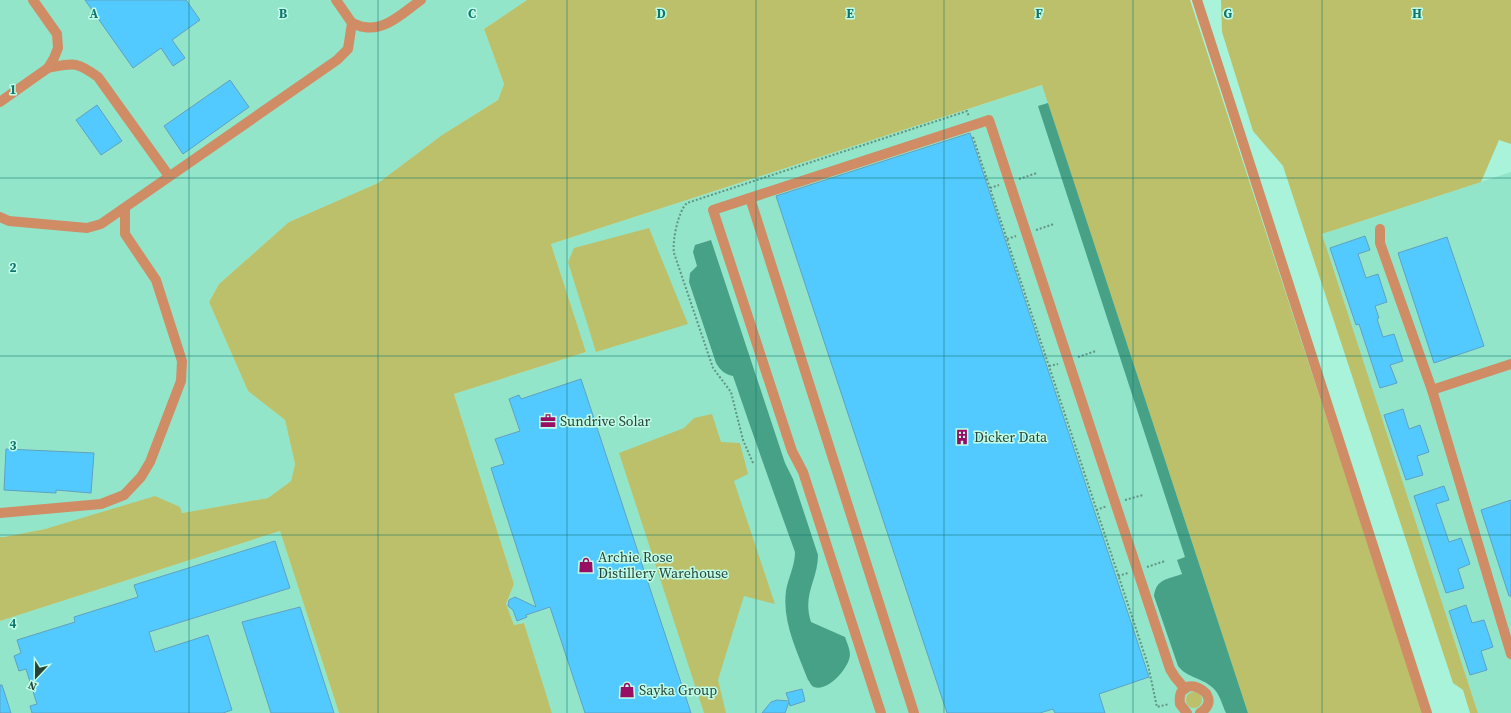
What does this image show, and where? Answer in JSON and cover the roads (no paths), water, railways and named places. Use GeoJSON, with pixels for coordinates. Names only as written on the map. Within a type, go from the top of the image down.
{"type":"FeatureCollection","features":[{"type":"Feature","properties":{"kind":"street"},"geometry":{"type":"LineString","coordinates":[[0,102],[48,68],[58,48],[56,34],[33,0]]}},
{"type":"Feature","properties":{"kind":"street"},"geometry":{"type":"LineString","coordinates":[[336,0],[352,23],[365,27],[380,27],[391,22],[421,0]]}},
{"type":"Feature","properties":{"kind":"street"},"geometry":{"type":"LineString","coordinates":[[1197,0],[1427,713]]}},
{"type":"Feature","properties":{"kind":"street"},"geometry":{"type":"LineString","coordinates":[[0,217],[10,222],[87,228],[101,224],[125,209],[169,176],[337,60],[348,49],[352,23]]}},
{"type":"Feature","properties":{"kind":"street"},"geometry":{"type":"LineString","coordinates":[[48,68],[73,63],[84,66],[98,77],[169,176]]}},
{"type":"Feature","properties":{"kind":"street"},"geometry":{"type":"LineString","coordinates":[[881,713],[803,472],[792,451],[713,210],[989,120],[1170,669],[1185,689]]}},
{"type":"Feature","properties":{"kind":"street"},"geometry":{"type":"LineString","coordinates":[[750,198],[914,713]]}},
{"type":"Feature","properties":{"kind":"street"},"geometry":{"type":"LineString","coordinates":[[0,512],[101,504],[124,496],[141,477],[150,462],[181,381],[182,362],[156,280],[125,234],[125,209]]}},
{"type":"Feature","properties":{"kind":"street"},"geometry":{"type":"LineString","coordinates":[[1380,229],[1380,243],[1432,390],[1511,654]]}},
{"type":"Feature","properties":{"kind":"street"},"geometry":{"type":"LineString","coordinates":[[1432,390],[1511,364]]}},
{"type":"Feature","properties":{"kind":"street"},"geometry":{"type":"LineString","coordinates":[[1187,713],[1182,708],[1179,700],[1185,689],[1188,687],[1197,686],[1204,690],[1208,698],[1204,712]]}},
{"type":"Feature","properties":{"kind":"place","name":"Sundrive Solar"},"geometry":{"type":"Point","coordinates":[548,421]}},
{"type":"Feature","properties":{"kind":"place","name":"Dicker Data"},"geometry":{"type":"Point","coordinates":[962,437]}},
{"type":"Feature","properties":{"kind":"place","name":"Archie Rose Distillery Warehouse"},"geometry":{"type":"Point","coordinates":[586,565]}},
{"type":"Feature","properties":{"kind":"place","name":"Sayka Group"},"geometry":{"type":"Point","coordinates":[627,690]}}]}
